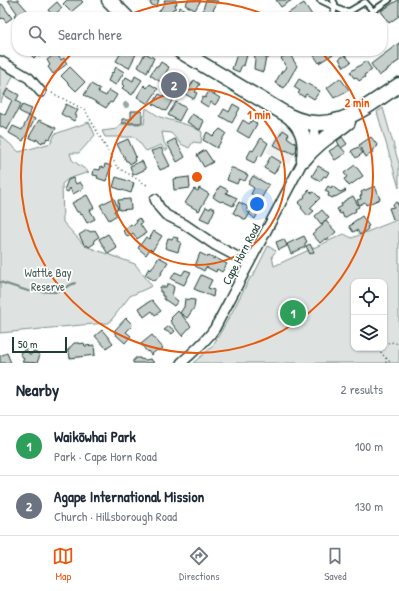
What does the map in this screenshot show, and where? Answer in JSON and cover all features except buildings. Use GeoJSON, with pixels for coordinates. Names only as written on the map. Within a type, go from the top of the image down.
{"type":"FeatureCollection","features":[{"type":"Feature","properties":{"kind":"main road"},"geometry":{"type":"LineString","coordinates":[[109,0],[121,12]]}},
{"type":"Feature","properties":{"kind":"main road"},"geometry":{"type":"LineString","coordinates":[[188,56],[289,116],[301,121],[324,124],[339,121],[363,110]]}},
{"type":"Feature","properties":{"kind":"main road"},"geometry":{"type":"LineString","coordinates":[[304,158],[323,139],[399,85]]}},
{"type":"Feature","properties":{"kind":"main road"},"geometry":{"type":"LineString","coordinates":[[289,116],[296,122],[304,136],[304,158]]}},
{"type":"Feature","properties":{"kind":"street"},"geometry":{"type":"LineString","coordinates":[[0,61],[29,78],[41,92]]}},
{"type":"Feature","properties":{"kind":"street","name":"Cape Horn Road"},"geometry":{"type":"LineString","coordinates":[[181,363],[209,338],[304,158],[314,136],[316,123]]}},
{"type":"Feature","properties":{"kind":"street"},"geometry":{"type":"LineString","coordinates":[[155,199],[159,207],[166,215],[184,224],[215,245],[249,264]]}},
{"type":"Feature","properties":{"kind":"lane"},"geometry":{"type":"LineString","coordinates":[[320,0],[335,6],[342,11],[350,11],[365,2],[372,11],[389,0]]}},
{"type":"Feature","properties":{"kind":"lane"},"geometry":{"type":"LineString","coordinates":[[333,0],[335,6],[334,12]]}},
{"type":"Feature","properties":{"kind":"path"},"geometry":{"type":"LineString","coordinates":[[52,93],[85,110],[117,167],[147,185]]}},
{"type":"Feature","properties":{"kind":"path"},"geometry":{"type":"LineString","coordinates":[[387,343],[392,342],[399,344]]}},
{"type":"Feature","properties":{"kind":"path"},"geometry":{"type":"LineString","coordinates":[[381,351],[381,353],[391,363]]}},
{"type":"Feature","properties":{"kind":"path"},"geometry":{"type":"LineString","coordinates":[[386,358],[386,363]]}},
{"type":"Feature","properties":{"kind":"shaded area"},"geometry":{"type":"Polygon","coordinates":[[[282,125],[297,133],[300,145],[289,165],[266,152],[282,125]]]}},
{"type":"Feature","properties":{"kind":"green space"},"geometry":{"type":"Polygon","coordinates":[[[0,66],[14,74],[0,103],[0,66]]]}},
{"type":"Feature","properties":{"kind":"green space"},"geometry":{"type":"Polygon","coordinates":[[[146,108],[160,117],[191,126],[202,132],[201,143],[193,142],[189,148],[181,144],[171,133],[162,132],[164,142],[168,150],[164,150],[161,145],[146,151],[135,137],[105,137],[102,131],[117,129],[120,124],[144,124],[146,108]]]}},
{"type":"Feature","properties":{"kind":"green space"},"geometry":{"type":"Polygon","coordinates":[[[383,108],[399,164],[399,188],[377,112],[383,108]]]}},
{"type":"Feature","properties":{"kind":"green space","name":"Wattle Bay Reserve"},"geometry":{"type":"Polygon","coordinates":[[[89,122],[95,135],[79,153],[70,153],[72,160],[89,172],[68,179],[62,184],[63,222],[85,246],[135,264],[152,286],[130,296],[109,323],[0,333],[0,135],[19,152],[51,143],[55,134],[89,122]]]}},
{"type":"Feature","properties":{"kind":"green space"},"geometry":{"type":"Polygon","coordinates":[[[399,219],[399,363],[193,363],[212,347],[250,278],[253,276],[268,246],[276,251],[272,256],[274,266],[344,234],[352,238],[399,219]]]}},
{"type":"Feature","properties":{"kind":"waterway"},"geometry":{"type":"LineString","coordinates":[[0,282],[28,291],[55,292],[75,283]]}},
{"type":"Feature","properties":{"kind":"place","name":"Agape International Mission"},"geometry":{"type":"Point","coordinates":[174,85]}},
{"type":"Feature","properties":{"kind":"place","name":"Waikōwhai Park"},"geometry":{"type":"Point","coordinates":[293,313]}}]}
